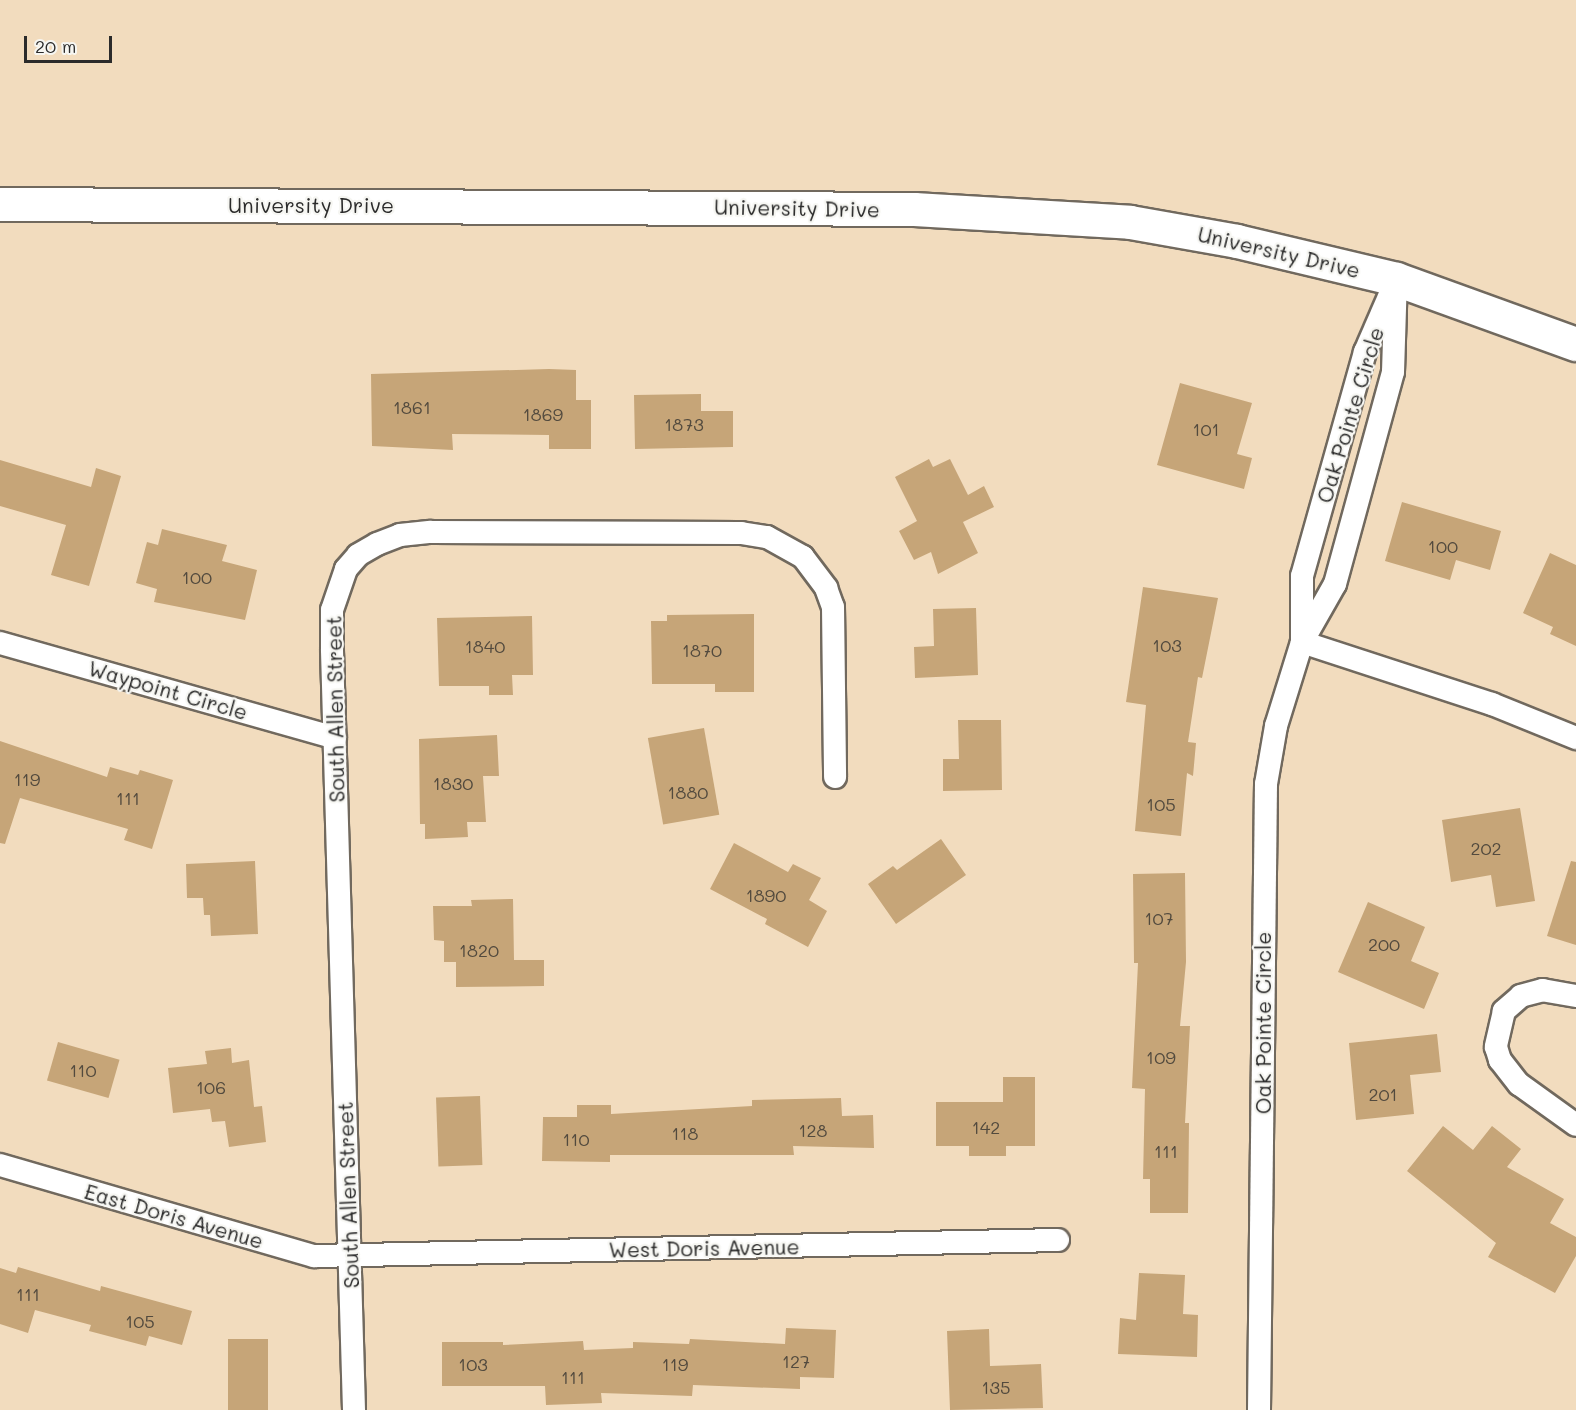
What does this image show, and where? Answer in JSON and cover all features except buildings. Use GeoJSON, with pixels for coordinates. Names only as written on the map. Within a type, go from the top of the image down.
{"type":"FeatureCollection","features":[{"type":"Feature","properties":{"kind":"main road","name":"University Drive"},"geometry":{"type":"LineString","coordinates":[[0,204],[937,210],[1130,222],[1238,241],[1396,279],[1576,344]]}},
{"type":"Feature","properties":{"kind":"street","name":"Oak Pointe Circle"},"geometry":{"type":"LineString","coordinates":[[1302,642],[1302,576],[1365,352],[1396,279]]}},
{"type":"Feature","properties":{"kind":"street","name":"Oak Pointe Circle"},"geometry":{"type":"LineString","coordinates":[[1259,1410],[1263,838],[1276,726],[1302,642],[1335,584],[1393,372],[1396,279]]}},
{"type":"Feature","properties":{"kind":"street","name":"South Allen Street"},"geometry":{"type":"LineString","coordinates":[[354,1410],[332,610],[346,569],[358,555],[376,544],[400,535],[430,532],[741,533],[786,545],[803,557],[826,588],[832,607],[836,654],[835,777]]}},
{"type":"Feature","properties":{"kind":"street"},"geometry":{"type":"LineString","coordinates":[[1302,642],[1492,704],[1576,738]]}},
{"type":"Feature","properties":{"kind":"street","name":"Waypoint Circle"},"geometry":{"type":"LineString","coordinates":[[0,643],[335,738]]}},
{"type":"Feature","properties":{"kind":"street"},"geometry":{"type":"LineString","coordinates":[[1576,996],[1543,990],[1521,996],[1504,1011],[1496,1047],[1500,1060],[1519,1084],[1576,1125]]}},
{"type":"Feature","properties":{"kind":"street","name":"East Doris Avenue"},"geometry":{"type":"LineString","coordinates":[[0,1165],[314,1256],[350,1257]]}},
{"type":"Feature","properties":{"kind":"street","name":"West Doris Avenue"},"geometry":{"type":"LineString","coordinates":[[350,1257],[1058,1240]]}}]}
